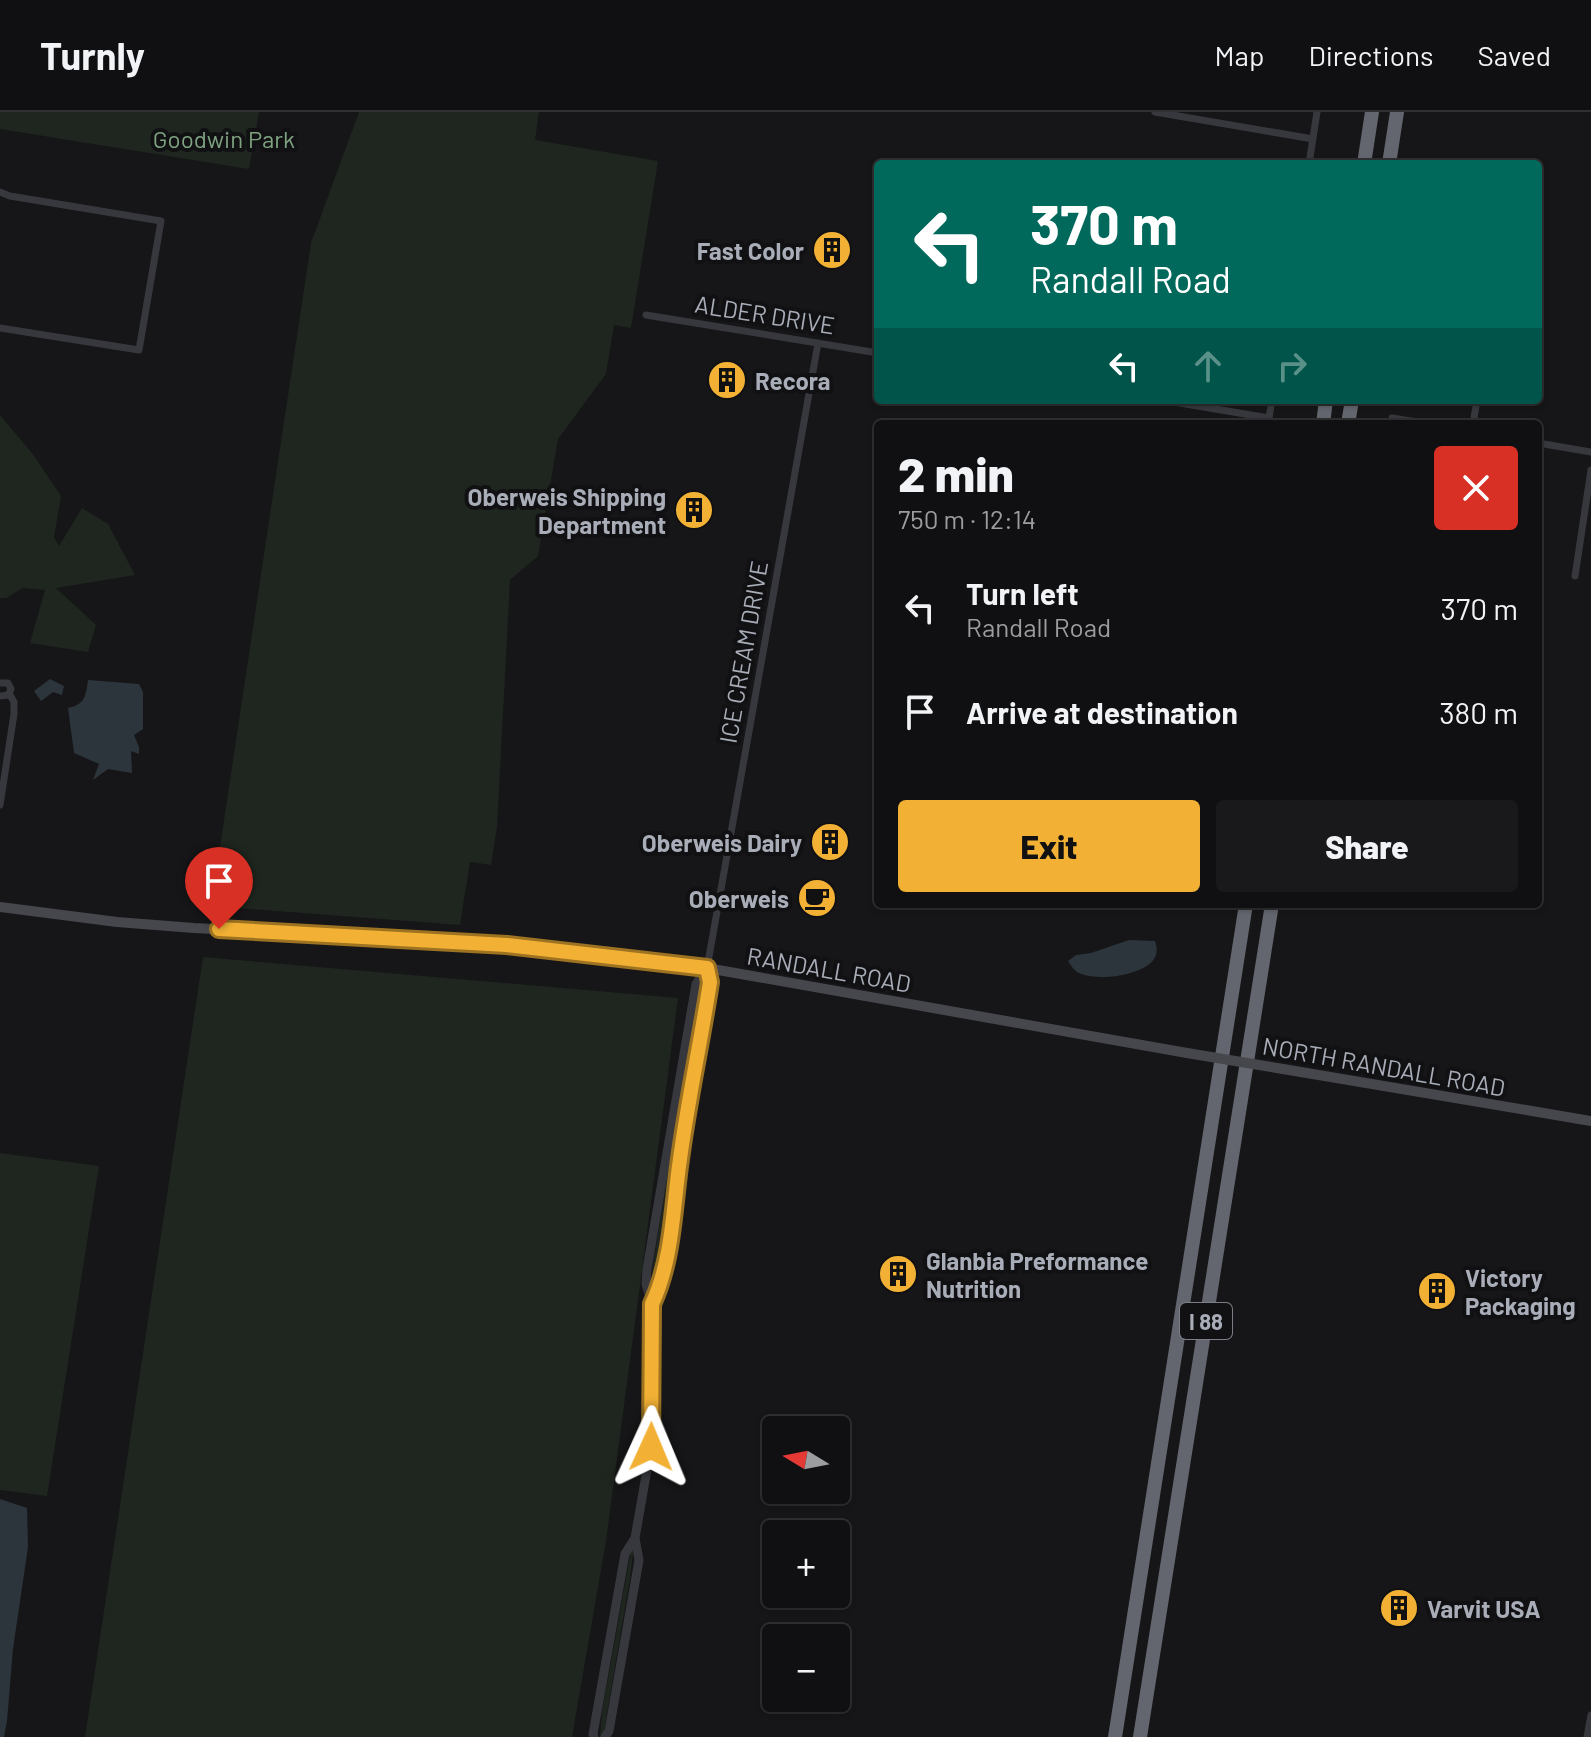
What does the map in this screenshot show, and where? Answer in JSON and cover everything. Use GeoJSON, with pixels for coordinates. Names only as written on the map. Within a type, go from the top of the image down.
{"type":"FeatureCollection","features":[{"type":"Feature","properties":{"kind":"highway"},"geometry":{"type":"LineString","coordinates":[[1365,160],[1372,112]]}},
{"type":"Feature","properties":{"kind":"highway"},"geometry":{"type":"LineString","coordinates":[[1390,160],[1397,112]]}},
{"type":"Feature","properties":{"kind":"highway","name":"I 88"},"geometry":{"type":"LineString","coordinates":[[1115,1737],[1245,908]]}},
{"type":"Feature","properties":{"kind":"highway","name":"I 88"},"geometry":{"type":"LineString","coordinates":[[1140,1737],[1271,908]]}},
{"type":"Feature","properties":{"kind":"main road","name":"RANDALL ROAD"},"geometry":{"type":"LineString","coordinates":[[0,907],[194,928],[507,945],[707,968],[1171,1050]]}},
{"type":"Feature","properties":{"kind":"main road","name":"NORTH RANDALL ROAD"},"geometry":{"type":"LineString","coordinates":[[1171,1050],[1591,1121]]}},
{"type":"Feature","properties":{"kind":"street"},"geometry":{"type":"LineString","coordinates":[[1155,112],[1313,139]]}},
{"type":"Feature","properties":{"kind":"street"},"geometry":{"type":"LineString","coordinates":[[1310,160],[1317,112]]}},
{"type":"Feature","properties":{"kind":"street"},"geometry":{"type":"LineString","coordinates":[[0,192],[161,221],[139,350],[0,328]]}},
{"type":"Feature","properties":{"kind":"street","name":"ALDER DRIVE"},"geometry":{"type":"LineString","coordinates":[[646,315],[874,352]]}},
{"type":"Feature","properties":{"kind":"street","name":"ICE CREAM DRIVE"},"geometry":{"type":"LineString","coordinates":[[707,968],[818,343]]}},
{"type":"Feature","properties":{"kind":"street"},"geometry":{"type":"LineString","coordinates":[[1182,404],[1264,420]]}},
{"type":"Feature","properties":{"kind":"street"},"geometry":{"type":"LineString","coordinates":[[1392,418],[1404,420]]}},
{"type":"Feature","properties":{"kind":"street"},"geometry":{"type":"LineString","coordinates":[[1542,444],[1591,452]]}},
{"type":"Feature","properties":{"kind":"street"},"geometry":{"type":"LineString","coordinates":[[1575,576],[1591,470]]}},
{"type":"Feature","properties":{"kind":"street"},"geometry":{"type":"LineString","coordinates":[[0,683],[9,685],[14,702],[0,805]]}},
{"type":"Feature","properties":{"kind":"street"},"geometry":{"type":"LineString","coordinates":[[0,696],[9,693]]}},
{"type":"Feature","properties":{"kind":"street"},"geometry":{"type":"LineString","coordinates":[[652,1304],[662,1283],[710,982],[707,968]]}},
{"type":"Feature","properties":{"kind":"street"},"geometry":{"type":"LineString","coordinates":[[605,1737],[609,1731],[639,1560],[635,1538],[651,1447],[652,1304],[646,1284],[647,1269],[696,984],[707,968]]}},
{"type":"Feature","properties":{"kind":"street"},"geometry":{"type":"LineString","coordinates":[[594,1737],[625,1554],[635,1538]]}},
{"type":"Feature","properties":{"kind":"street"},"geometry":{"type":"LineString","coordinates":[[1587,1737],[1591,1715]]}},
{"type":"Feature","properties":{"kind":"green space","name":"Goodwin Park"},"geometry":{"type":"Polygon","coordinates":[[[0,112],[259,112],[249,169],[0,129],[0,112]]]}},
{"type":"Feature","properties":{"kind":"green space"},"geometry":{"type":"Polygon","coordinates":[[[359,112],[539,112],[535,140],[658,161],[631,328],[614,325],[606,374],[558,439],[538,556],[510,580],[497,827],[491,865],[470,862],[460,925],[211,906],[311,243],[359,112]]]}},
{"type":"Feature","properties":{"kind":"green space"},"geometry":{"type":"Polygon","coordinates":[[[0,415],[32,453],[61,496],[54,537],[59,546],[82,508],[108,524],[135,575],[56,588],[96,625],[88,652],[30,643],[45,590],[23,588],[0,598],[0,415]]]}},
{"type":"Feature","properties":{"kind":"green space"},"geometry":{"type":"Polygon","coordinates":[[[203,957],[678,998],[606,1541],[572,1737],[85,1737],[203,957]]]}},
{"type":"Feature","properties":{"kind":"green space"},"geometry":{"type":"Polygon","coordinates":[[[0,1153],[99,1166],[47,1496],[0,1490],[0,1153]]]}},
{"type":"Feature","properties":{"kind":"green space"},"geometry":{"type":"Polygon","coordinates":[[[670,1163],[669,1196],[653,1294],[652,1270],[670,1163]]]}},
{"type":"Feature","properties":{"kind":"green space"},"geometry":{"type":"Polygon","coordinates":[[[632,1545],[630,1578],[603,1737],[600,1737],[602,1711],[632,1545]]]}},
{"type":"Feature","properties":{"kind":"shaded area"},"geometry":{"type":"Polygon","coordinates":[[[50,679],[64,686],[62,695],[53,692],[41,701],[34,691],[50,679]]]}},
{"type":"Feature","properties":{"kind":"shaded area"},"geometry":{"type":"Polygon","coordinates":[[[88,680],[139,684],[143,692],[143,729],[134,735],[139,754],[131,751],[132,773],[108,769],[93,780],[99,764],[74,753],[68,708],[84,698],[88,680]]]}},
{"type":"Feature","properties":{"kind":"shaded area"},"geometry":{"type":"Polygon","coordinates":[[[1129,940],[1155,941],[1157,950],[1154,959],[1140,970],[1109,977],[1089,976],[1077,972],[1068,961],[1076,955],[1129,940]]]}},
{"type":"Feature","properties":{"kind":"shaded area"},"geometry":{"type":"Polygon","coordinates":[[[0,1499],[27,1508],[28,1547],[4,1737],[0,1737],[0,1499]]]}},
{"type":"Feature","properties":{"kind":"place","name":"Fast Color"},"geometry":{"type":"Point","coordinates":[832,250]}},
{"type":"Feature","properties":{"kind":"place","name":"Recora"},"geometry":{"type":"Point","coordinates":[727,380]}},
{"type":"Feature","properties":{"kind":"place","name":"Oberweis Shipping Department"},"geometry":{"type":"Point","coordinates":[694,510]}},
{"type":"Feature","properties":{"kind":"place","name":"Oberweis Dairy"},"geometry":{"type":"Point","coordinates":[830,842]}},
{"type":"Feature","properties":{"kind":"place","name":"Oberweis"},"geometry":{"type":"Point","coordinates":[817,898]}},
{"type":"Feature","properties":{"kind":"place","name":"Glanbia Preformance Nutrition"},"geometry":{"type":"Point","coordinates":[898,1274]}},
{"type":"Feature","properties":{"kind":"place","name":"Victory Packaging"},"geometry":{"type":"Point","coordinates":[1437,1291]}},
{"type":"Feature","properties":{"kind":"place","name":"Varvit USA"},"geometry":{"type":"Point","coordinates":[1399,1608]}},
{"type":"Feature","properties":{"kind":"route"},"geometry":{"type":"LineString","coordinates":[[219,929],[507,945],[707,968],[710,982],[662,1283],[652,1304],[651,1447]]}}]}
